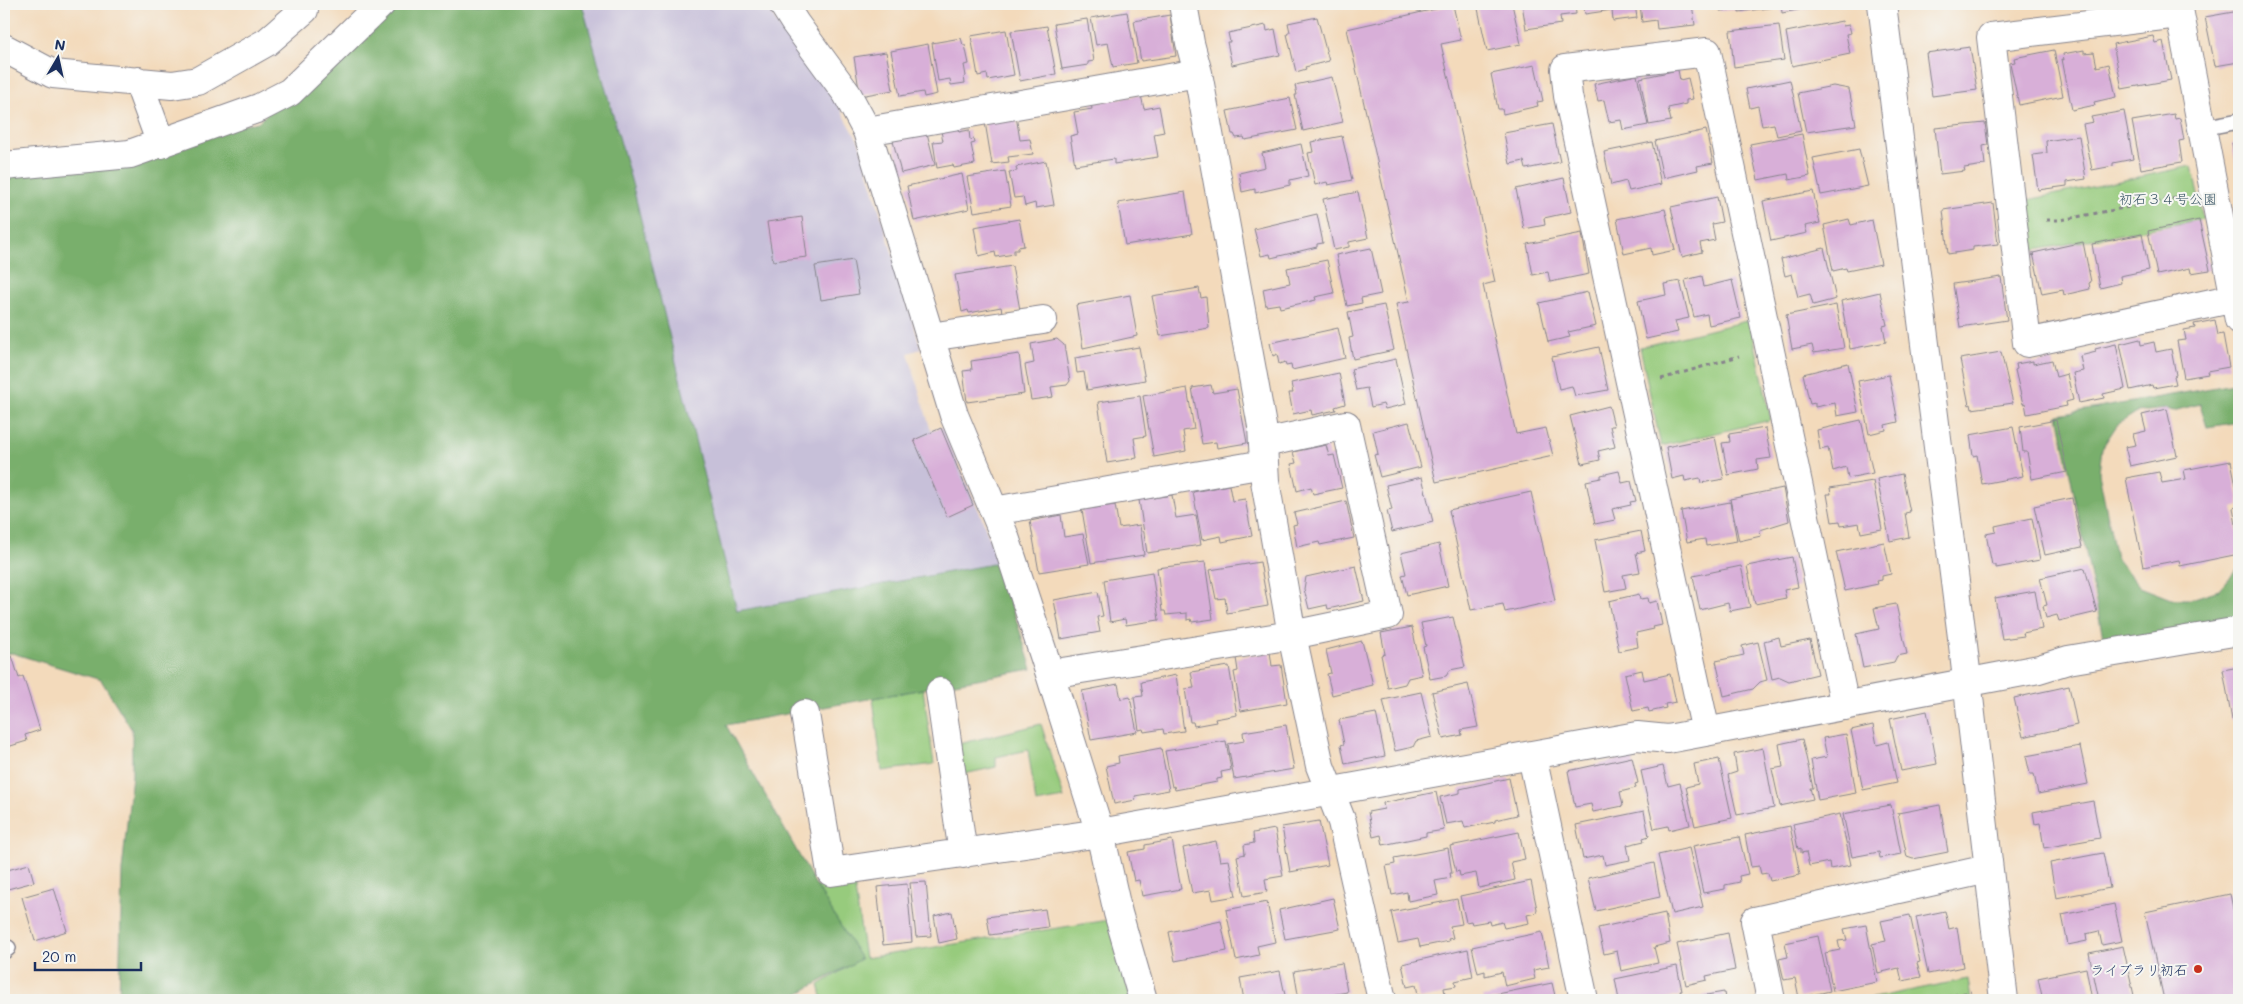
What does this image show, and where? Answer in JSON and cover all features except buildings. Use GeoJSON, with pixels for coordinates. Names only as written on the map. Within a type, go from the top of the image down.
{"type":"FeatureCollection","features":[{"type":"Feature","properties":{"kind":"street"},"geometry":{"type":"LineString","coordinates":[[4,48],[53,74],[172,85],[198,81],[267,42],[304,10],[304,4]]}},
{"type":"Feature","properties":{"kind":"street"},"geometry":{"type":"LineString","coordinates":[[4,166],[130,154],[259,108],[290,92],[381,4]]}},
{"type":"Feature","properties":{"kind":"street"},"geometry":{"type":"LineString","coordinates":[[783,4],[847,94],[867,131],[954,415],[1005,537],[1050,674],[1100,833],[1118,914],[1143,1000]]}},
{"type":"Feature","properties":{"kind":"street"},"geometry":{"type":"LineString","coordinates":[[1183,4],[1198,73],[1262,426],[1264,454],[1292,635],[1320,766],[1342,822],[1382,1000]]}},
{"type":"Feature","properties":{"kind":"street"},"geometry":{"type":"LineString","coordinates":[[1882,4],[1967,682],[2004,1000]]}},
{"type":"Feature","properties":{"kind":"street"},"geometry":{"type":"LineString","coordinates":[[2178,9],[2214,191],[2233,252],[2237,309],[2027,343],[1991,37],[2178,9]]}},
{"type":"Feature","properties":{"kind":"street"},"geometry":{"type":"LineString","coordinates":[[1706,732],[1568,96],[1565,69],[1707,52],[1846,706]]}},
{"type":"Feature","properties":{"kind":"street"},"geometry":{"type":"LineString","coordinates":[[867,131],[1198,73]]}},
{"type":"Feature","properties":{"kind":"street"},"geometry":{"type":"LineString","coordinates":[[138,81],[160,144]]}},
{"type":"Feature","properties":{"kind":"street"},"geometry":{"type":"LineString","coordinates":[[930,336],[1043,320]]}},
{"type":"Feature","properties":{"kind":"street"},"geometry":{"type":"LineString","coordinates":[[994,511],[1264,454],[1346,425],[1388,615],[1292,635],[1050,674]]}},
{"type":"Feature","properties":{"kind":"street"},"geometry":{"type":"LineString","coordinates":[[805,714],[831,872],[1100,833],[1637,736],[1668,739],[2038,669],[2068,660],[2239,631]]}},
{"type":"Feature","properties":{"kind":"street"},"geometry":{"type":"LineString","coordinates":[[940,692],[963,854]]}},
{"type":"Feature","properties":{"kind":"street"},"geometry":{"type":"LineString","coordinates":[[1532,756],[1584,1000]]}},
{"type":"Feature","properties":{"kind":"street"},"geometry":{"type":"LineString","coordinates":[[1771,1000],[1755,921],[1988,869]]}},
{"type":"Feature","properties":{"kind":"lane"},"geometry":{"type":"LineString","coordinates":[[2202,128],[2239,121]]}},
{"type":"Feature","properties":{"kind":"path"},"geometry":{"type":"LineString","coordinates":[[2012,222],[2060,220],[2214,191]]}},
{"type":"Feature","properties":{"kind":"path"},"geometry":{"type":"LineString","coordinates":[[1632,387],[1769,348]]}},
{"type":"Feature","properties":{"kind":"path"},"geometry":{"type":"LineString","coordinates":[[1931,1000],[1977,991]]}},
{"type":"Feature","properties":{"kind":"shaded area"},"geometry":{"type":"Polygon","coordinates":[[[582,4],[765,4],[779,26],[831,92],[859,142],[921,349],[908,353],[931,431],[942,427],[982,518],[998,563],[737,611],[633,187],[582,4]]]}},
{"type":"Feature","properties":{"kind":"green space"},"geometry":{"type":"Polygon","coordinates":[[[388,4],[582,4],[633,187],[737,611],[998,563],[1032,669],[726,725],[817,887],[861,959],[787,1000],[119,1000],[122,871],[132,775],[132,730],[101,680],[12,653],[4,654],[4,176],[258,122],[388,4]]]}},
{"type":"Feature","properties":{"kind":"green space","name":"初石３４号公園"},"geometry":{"type":"Polygon","coordinates":[[[2192,166],[2203,219],[2030,251],[2023,201],[2192,166]]]}},
{"type":"Feature","properties":{"kind":"green space"},"geometry":{"type":"Polygon","coordinates":[[[1750,320],[1771,420],[1661,446],[1640,347],[1750,320]]]}},
{"type":"Feature","properties":{"kind":"green space"},"geometry":{"type":"Polygon","coordinates":[[[2234,384],[2239,409],[2239,422],[2207,427],[2200,404],[2173,411],[2166,409],[2137,412],[2117,425],[2102,448],[2099,473],[2116,558],[2140,587],[2171,599],[2191,599],[2219,590],[2239,567],[2239,620],[2104,642],[2058,415],[2234,384]]]}},
{"type":"Feature","properties":{"kind":"green space"},"geometry":{"type":"Polygon","coordinates":[[[923,689],[934,764],[882,771],[873,698],[923,689]]]}},
{"type":"Feature","properties":{"kind":"green space"},"geometry":{"type":"Polygon","coordinates":[[[1041,724],[1064,798],[1036,803],[1028,750],[996,757],[996,767],[964,774],[959,744],[1041,724]]]}},
{"type":"Feature","properties":{"kind":"green space"},"geometry":{"type":"Polygon","coordinates":[[[854,883],[865,958],[1109,920],[1131,1000],[823,1000],[819,985],[860,959],[817,887],[854,883]]]}},
{"type":"Feature","properties":{"kind":"green space"},"geometry":{"type":"Polygon","coordinates":[[[1968,979],[1971,1000],[1863,1000],[1968,979]]]}},
{"type":"Feature","properties":{"kind":"place","name":"ライブラリ初石"},"geometry":{"type":"Point","coordinates":[2198,969]}}]}
